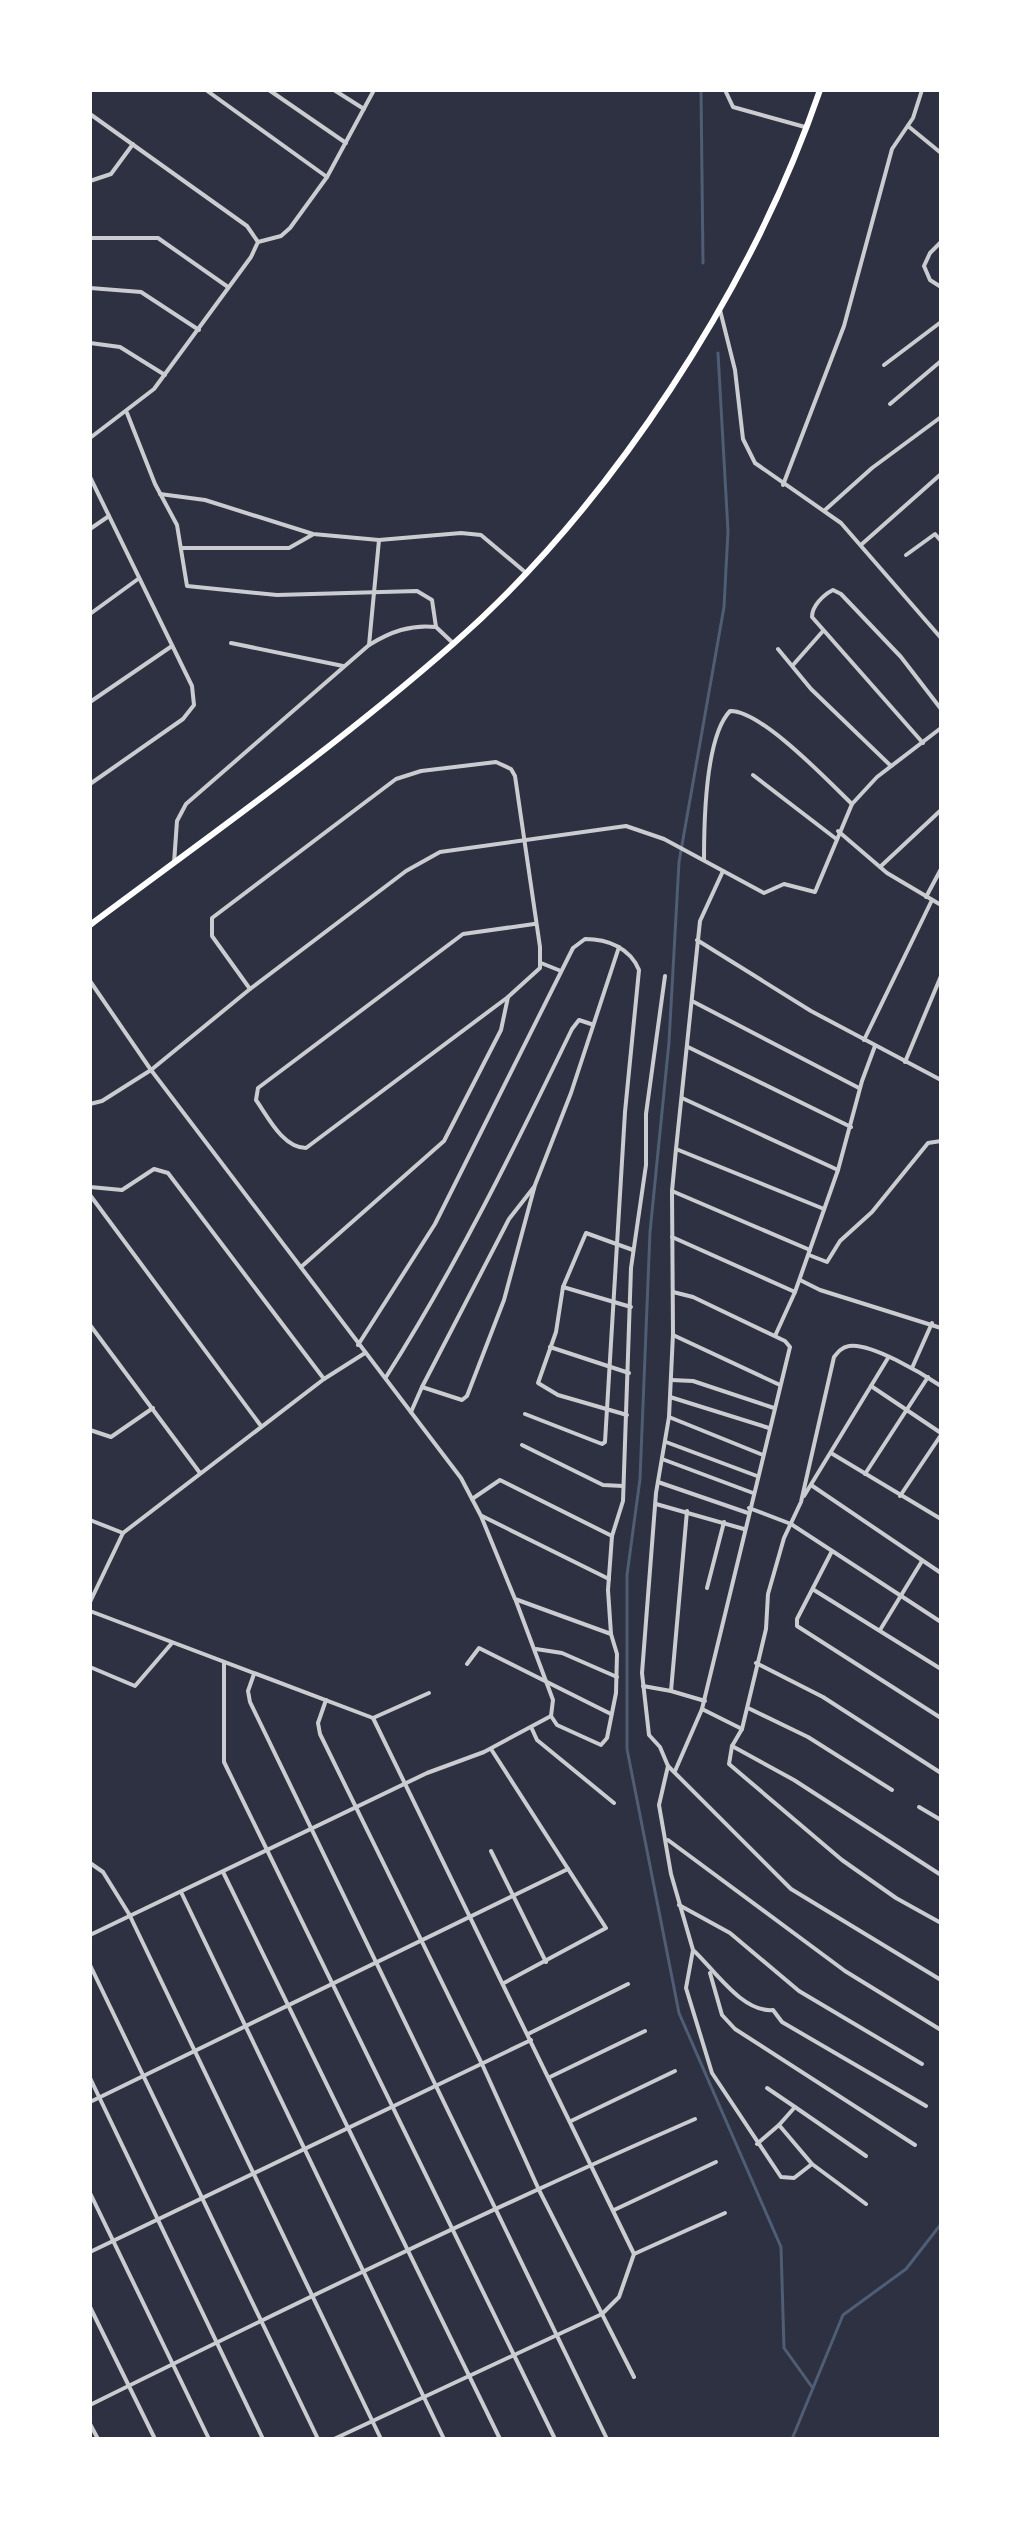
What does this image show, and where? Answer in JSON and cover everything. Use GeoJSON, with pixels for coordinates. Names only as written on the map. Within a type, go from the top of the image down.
{"type":"FeatureCollection","features":[{"type":"Feature","properties":{"kind":"main road"},"geometry":{"type":"LineString","coordinates":[[90,925],[352,728],[454,644],[525,572],[630,447],[719,308],[775,200],[820,90]]}},
{"type":"Feature","properties":{"kind":"street"},"geometry":{"type":"LineString","coordinates":[[206,90],[327,177]]}},
{"type":"Feature","properties":{"kind":"street"},"geometry":{"type":"LineString","coordinates":[[269,90],[346,143]]}},
{"type":"Feature","properties":{"kind":"street"},"geometry":{"type":"LineString","coordinates":[[334,90],[364,109]]}},
{"type":"Feature","properties":{"kind":"street"},"geometry":{"type":"LineString","coordinates":[[90,438],[127,413],[165,375],[258,242],[286,233],[327,177],[374,90]]}},
{"type":"Feature","properties":{"kind":"street"},"geometry":{"type":"LineString","coordinates":[[725,90],[733,107],[807,127]]}},
{"type":"Feature","properties":{"kind":"street"},"geometry":{"type":"LineString","coordinates":[[783,485],[844,326],[892,149],[908,126],[922,90]]}},
{"type":"Feature","properties":{"kind":"street"},"geometry":{"type":"LineString","coordinates":[[90,114],[247,226],[258,242]]}},
{"type":"Feature","properties":{"kind":"street"},"geometry":{"type":"LineString","coordinates":[[908,126],[941,153]]}},
{"type":"Feature","properties":{"kind":"street"},"geometry":{"type":"LineString","coordinates":[[90,181],[111,174],[133,144]]}},
{"type":"Feature","properties":{"kind":"street"},"geometry":{"type":"LineString","coordinates":[[90,238],[158,238],[228,287]]}},
{"type":"Feature","properties":{"kind":"street"},"geometry":{"type":"LineString","coordinates":[[941,242],[930,253],[924,266],[930,280],[941,287]]}},
{"type":"Feature","properties":{"kind":"street"},"geometry":{"type":"LineString","coordinates":[[90,288],[141,292],[199,330]]}},
{"type":"Feature","properties":{"kind":"street"},"geometry":{"type":"LineString","coordinates":[[719,308],[735,370],[743,439],[755,463],[783,485],[825,510],[862,544],[941,638]]}},
{"type":"Feature","properties":{"kind":"street"},"geometry":{"type":"LineString","coordinates":[[884,365],[941,322]]}},
{"type":"Feature","properties":{"kind":"street"},"geometry":{"type":"LineString","coordinates":[[90,343],[120,347],[165,375]]}},
{"type":"Feature","properties":{"kind":"street"},"geometry":{"type":"LineString","coordinates":[[890,404],[941,361]]}},
{"type":"Feature","properties":{"kind":"street"},"geometry":{"type":"LineString","coordinates":[[127,413],[160,494],[172,513],[182,548],[183,579],[191,588],[277,595],[411,591],[428,596],[435,606],[436,627],[454,644]]}},
{"type":"Feature","properties":{"kind":"street"},"geometry":{"type":"LineString","coordinates":[[825,510],[872,468],[941,417]]}},
{"type":"Feature","properties":{"kind":"street"},"geometry":{"type":"LineString","coordinates":[[862,544],[941,474]]}},
{"type":"Feature","properties":{"kind":"street"},"geometry":{"type":"LineString","coordinates":[[90,477],[192,686],[194,705],[189,714],[90,784]]}},
{"type":"Feature","properties":{"kind":"street"},"geometry":{"type":"LineString","coordinates":[[160,494],[205,500],[313,534],[379,540],[461,533],[481,535],[525,572]]}},
{"type":"Feature","properties":{"kind":"street"},"geometry":{"type":"LineString","coordinates":[[90,529],[109,516]]}},
{"type":"Feature","properties":{"kind":"street"},"geometry":{"type":"LineString","coordinates":[[906,555],[941,529]]}},
{"type":"Feature","properties":{"kind":"street"},"geometry":{"type":"LineString","coordinates":[[182,548],[289,548],[313,534]]}},
{"type":"Feature","properties":{"kind":"street"},"geometry":{"type":"LineString","coordinates":[[935,534],[941,541]]}},
{"type":"Feature","properties":{"kind":"street"},"geometry":{"type":"LineString","coordinates":[[369,645],[379,540]]}},
{"type":"Feature","properties":{"kind":"street"},"geometry":{"type":"LineString","coordinates":[[90,614],[138,579]]}},
{"type":"Feature","properties":{"kind":"street"},"geometry":{"type":"LineString","coordinates":[[923,743],[824,630],[812,612],[826,594],[836,591],[901,657],[941,709]]}},
{"type":"Feature","properties":{"kind":"street"},"geometry":{"type":"LineString","coordinates":[[174,863],[177,821],[186,804],[317,694],[343,666],[369,645],[409,628],[436,627]]}},
{"type":"Feature","properties":{"kind":"street"},"geometry":{"type":"LineString","coordinates":[[793,665],[824,630]]}},
{"type":"Feature","properties":{"kind":"street"},"geometry":{"type":"LineString","coordinates":[[231,643],[343,666]]}},
{"type":"Feature","properties":{"kind":"street"},"geometry":{"type":"LineString","coordinates":[[90,702],[172,646]]}},
{"type":"Feature","properties":{"kind":"street"},"geometry":{"type":"LineString","coordinates":[[778,649],[811,689],[891,766]]}},
{"type":"Feature","properties":{"kind":"street"},"geometry":{"type":"LineString","coordinates":[[704,861],[706,788],[723,721],[730,711],[760,721],[852,804]]}},
{"type":"Feature","properties":{"kind":"street"},"geometry":{"type":"LineString","coordinates":[[90,1104],[102,1101],[151,1070],[250,989],[423,860],[457,848],[626,826],[664,839],[764,893],[784,884],[815,892],[835,838],[852,804],[891,766],[941,728]]}},
{"type":"Feature","properties":{"kind":"street"},"geometry":{"type":"LineString","coordinates":[[250,989],[212,936],[212,918],[396,779],[421,771],[486,763],[511,769],[518,783],[541,963],[537,973],[306,1148],[293,1146],[254,1097],[258,1088],[463,934],[534,924]]}},
{"type":"Feature","properties":{"kind":"street"},"geometry":{"type":"LineString","coordinates":[[753,775],[835,838]]}},
{"type":"Feature","properties":{"kind":"street"},"geometry":{"type":"LineString","coordinates":[[880,867],[941,810]]}},
{"type":"Feature","properties":{"kind":"street"},"geometry":{"type":"LineString","coordinates":[[838,831],[880,867],[941,905]]}},
{"type":"Feature","properties":{"kind":"street"},"geometry":{"type":"LineString","coordinates":[[864,1040],[941,869]]}},
{"type":"Feature","properties":{"kind":"street"},"geometry":{"type":"LineString","coordinates":[[723,871],[703,913],[697,940],[672,1191],[673,1334],[669,1417],[658,1482],[646,1597],[643,1686],[649,1735],[660,1747],[668,1766],[791,1889],[941,1980]]}},
{"type":"Feature","properties":{"kind":"street"},"geometry":{"type":"LineString","coordinates":[[697,940],[864,1040],[941,1080]]}},
{"type":"Feature","properties":{"kind":"street"},"geometry":{"type":"LineString","coordinates":[[358,1345],[435,1224],[561,971],[580,941],[609,942],[619,947],[639,970],[615,1243],[609,1409],[602,1444],[525,1414]]}},
{"type":"Feature","properties":{"kind":"street"},"geometry":{"type":"LineString","coordinates":[[422,1387],[460,1400],[467,1398],[513,1271],[535,1185],[571,1093],[591,1024],[619,947]]}},
{"type":"Feature","properties":{"kind":"street"},"geometry":{"type":"LineString","coordinates":[[541,963],[561,971]]}},
{"type":"Feature","properties":{"kind":"street"},"geometry":{"type":"LineString","coordinates":[[551,1716],[557,1725],[599,1746],[607,1738],[617,1677],[617,1654],[611,1634],[609,1579],[612,1536],[623,1501],[633,1250],[646,1165],[646,1114],[665,976]]}},
{"type":"Feature","properties":{"kind":"street"},"geometry":{"type":"LineString","coordinates":[[905,1062],[941,976]]}},
{"type":"Feature","properties":{"kind":"street"},"geometry":{"type":"LineString","coordinates":[[90,981],[151,1070],[358,1345],[386,1377],[472,1499],[536,1649],[554,1706],[551,1716],[532,1729],[406,1784],[90,1935]]}},
{"type":"Feature","properties":{"kind":"street"},"geometry":{"type":"LineString","coordinates":[[301,1267],[444,1141],[501,1030],[508,997]]}},
{"type":"Feature","properties":{"kind":"street"},"geometry":{"type":"LineString","coordinates":[[692,1001],[859,1088]]}},
{"type":"Feature","properties":{"kind":"street"},"geometry":{"type":"LineString","coordinates":[[386,1377],[491,1192],[572,1029],[579,1020],[591,1024]]}},
{"type":"Feature","properties":{"kind":"street"},"geometry":{"type":"LineString","coordinates":[[687,1046],[851,1127]]}},
{"type":"Feature","properties":{"kind":"street"},"geometry":{"type":"LineString","coordinates":[[775,1336],[800,1280],[838,1170],[859,1088],[875,1046]]}},
{"type":"Feature","properties":{"kind":"street"},"geometry":{"type":"LineString","coordinates":[[682,1098],[838,1170]]}},
{"type":"Feature","properties":{"kind":"street"},"geometry":{"type":"LineString","coordinates":[[672,1191],[827,1262],[840,1241],[872,1212],[928,1143],[941,1141]]}},
{"type":"Feature","properties":{"kind":"street"},"geometry":{"type":"LineString","coordinates":[[676,1149],[824,1209]]}},
{"type":"Feature","properties":{"kind":"street"},"geometry":{"type":"LineString","coordinates":[[90,1187],[122,1190],[154,1169],[168,1173],[324,1379]]}},
{"type":"Feature","properties":{"kind":"street"},"geometry":{"type":"LineString","coordinates":[[411,1412],[509,1219],[535,1185]]}},
{"type":"Feature","properties":{"kind":"street"},"geometry":{"type":"LineString","coordinates":[[90,1195],[261,1426]]}},
{"type":"Feature","properties":{"kind":"street"},"geometry":{"type":"LineString","coordinates":[[627,1415],[540,1387],[540,1375],[550,1347],[563,1287],[586,1233],[633,1250]]}},
{"type":"Feature","properties":{"kind":"street"},"geometry":{"type":"LineString","coordinates":[[672,1237],[795,1292]]}},
{"type":"Feature","properties":{"kind":"street"},"geometry":{"type":"LineString","coordinates":[[800,1280],[820,1290],[941,1328]]}},
{"type":"Feature","properties":{"kind":"street"},"geometry":{"type":"LineString","coordinates":[[563,1287],[612,1304],[631,1307]]}},
{"type":"Feature","properties":{"kind":"street"},"geometry":{"type":"LineString","coordinates":[[673,1292],[693,1297],[775,1336],[790,1347],[705,1701],[675,1771]]}},
{"type":"Feature","properties":{"kind":"street"},"geometry":{"type":"LineString","coordinates":[[912,1368],[932,1323]]}},
{"type":"Feature","properties":{"kind":"street"},"geometry":{"type":"LineString","coordinates":[[90,1325],[200,1473]]}},
{"type":"Feature","properties":{"kind":"street"},"geometry":{"type":"LineString","coordinates":[[673,1334],[780,1385]]}},
{"type":"Feature","properties":{"kind":"street"},"geometry":{"type":"LineString","coordinates":[[801,1502],[834,1357],[850,1345],[912,1368],[941,1386]]}},
{"type":"Feature","properties":{"kind":"street"},"geometry":{"type":"LineString","coordinates":[[550,1347],[629,1373]]}},
{"type":"Feature","properties":{"kind":"street"},"geometry":{"type":"LineString","coordinates":[[90,1602],[123,1533],[324,1379],[365,1353]]}},
{"type":"Feature","properties":{"kind":"street"},"geometry":{"type":"LineString","coordinates":[[888,1358],[801,1502],[791,1524],[768,1594],[766,1629],[742,1729],[732,1746],[729,1764],[763,1796],[851,1866],[896,1898],[941,1923]]}},
{"type":"Feature","properties":{"kind":"street"},"geometry":{"type":"LineString","coordinates":[[865,1474],[928,1377]]}},
{"type":"Feature","properties":{"kind":"street"},"geometry":{"type":"LineString","coordinates":[[671,1380],[693,1381],[774,1408]]}},
{"type":"Feature","properties":{"kind":"street"},"geometry":{"type":"LineString","coordinates":[[871,1386],[941,1434],[899,1497]]}},
{"type":"Feature","properties":{"kind":"street"},"geometry":{"type":"LineString","coordinates":[[670,1397],[769,1428]]}},
{"type":"Feature","properties":{"kind":"street"},"geometry":{"type":"LineString","coordinates":[[90,1430],[111,1437],[154,1408]]}},
{"type":"Feature","properties":{"kind":"street"},"geometry":{"type":"LineString","coordinates":[[669,1417],[763,1455]]}},
{"type":"Feature","properties":{"kind":"street"},"geometry":{"type":"LineString","coordinates":[[665,1441],[757,1476]]}},
{"type":"Feature","properties":{"kind":"street"},"geometry":{"type":"LineString","coordinates":[[522,1445],[603,1485],[623,1486]]}},
{"type":"Feature","properties":{"kind":"street"},"geometry":{"type":"LineString","coordinates":[[831,1453],[899,1497],[940,1516]]}},
{"type":"Feature","properties":{"kind":"street"},"geometry":{"type":"LineString","coordinates":[[661,1459],[753,1493]]}},
{"type":"Feature","properties":{"kind":"street"},"geometry":{"type":"LineString","coordinates":[[472,1499],[500,1480],[612,1536]]}},
{"type":"Feature","properties":{"kind":"street"},"geometry":{"type":"LineString","coordinates":[[658,1482],[791,1524],[941,1622]]}},
{"type":"Feature","properties":{"kind":"street"},"geometry":{"type":"LineString","coordinates":[[811,1485],[941,1573]]}},
{"type":"Feature","properties":{"kind":"street"},"geometry":{"type":"LineString","coordinates":[[656,1504],[744,1529]]}},
{"type":"Feature","properties":{"kind":"street"},"geometry":{"type":"LineString","coordinates":[[671,1691],[687,1511]]}},
{"type":"Feature","properties":{"kind":"street"},"geometry":{"type":"LineString","coordinates":[[481,1516],[609,1579]]}},
{"type":"Feature","properties":{"kind":"street"},"geometry":{"type":"LineString","coordinates":[[90,1520],[123,1533]]}},
{"type":"Feature","properties":{"kind":"street"},"geometry":{"type":"LineString","coordinates":[[707,1588],[724,1522]]}},
{"type":"Feature","properties":{"kind":"street"},"geometry":{"type":"LineString","coordinates":[[832,1551],[797,1619],[799,1628],[941,1718]]}},
{"type":"Feature","properties":{"kind":"street"},"geometry":{"type":"LineString","coordinates":[[880,1631],[922,1561]]}},
{"type":"Feature","properties":{"kind":"street"},"geometry":{"type":"LineString","coordinates":[[814,1590],[941,1669]]}},
{"type":"Feature","properties":{"kind":"street"},"geometry":{"type":"LineString","coordinates":[[515,1599],[611,1634]]}},
{"type":"Feature","properties":{"kind":"street"},"geometry":{"type":"LineString","coordinates":[[90,1611],[373,1718],[634,2254],[613,2306],[602,2314],[334,2439]]}},
{"type":"Feature","properties":{"kind":"street"},"geometry":{"type":"LineString","coordinates":[[90,1667],[135,1686],[172,1643]]}},
{"type":"Feature","properties":{"kind":"street"},"geometry":{"type":"LineString","coordinates":[[467,1664],[479,1648],[611,1714]]}},
{"type":"Feature","properties":{"kind":"street"},"geometry":{"type":"LineString","coordinates":[[536,1649],[562,1653],[617,1677]]}},
{"type":"Feature","properties":{"kind":"street"},"geometry":{"type":"LineString","coordinates":[[224,1663],[223,1759],[555,2439]]}},
{"type":"Feature","properties":{"kind":"street"},"geometry":{"type":"LineString","coordinates":[[756,1663],[823,1697],[941,1773]]}},
{"type":"Feature","properties":{"kind":"street"},"geometry":{"type":"LineString","coordinates":[[254,1674],[249,1698],[607,2439]]}},
{"type":"Feature","properties":{"kind":"street"},"geometry":{"type":"LineString","coordinates":[[643,1686],[705,1701]]}},
{"type":"Feature","properties":{"kind":"street"},"geometry":{"type":"LineString","coordinates":[[373,1718],[429,1693]]}},
{"type":"Feature","properties":{"kind":"street"},"geometry":{"type":"LineString","coordinates":[[326,1700],[319,1729],[359,1807],[419,1941],[482,2064],[539,2190],[634,2377]]}},
{"type":"Feature","properties":{"kind":"street"},"geometry":{"type":"LineString","coordinates":[[747,1708],[808,1737],[892,1790]]}},
{"type":"Feature","properties":{"kind":"street"},"geometry":{"type":"LineString","coordinates":[[702,1709],[742,1729]]}},
{"type":"Feature","properties":{"kind":"street"},"geometry":{"type":"LineString","coordinates":[[532,1729],[537,1740],[614,1803]]}},
{"type":"Feature","properties":{"kind":"street"},"geometry":{"type":"LineString","coordinates":[[732,1746],[794,1780],[941,1875]]}},
{"type":"Feature","properties":{"kind":"street"},"geometry":{"type":"LineString","coordinates":[[491,1749],[606,1928],[504,1983]]}},
{"type":"Feature","properties":{"kind":"street"},"geometry":{"type":"LineString","coordinates":[[668,1766],[659,1796],[679,1905],[693,1950],[710,1971],[754,2008],[773,2010],[782,2022],[926,2106]]}},
{"type":"Feature","properties":{"kind":"street"},"geometry":{"type":"LineString","coordinates":[[919,1807],[941,1820]]}},
{"type":"Feature","properties":{"kind":"street"},"geometry":{"type":"LineString","coordinates":[[668,1840],[845,1971],[941,2030]]}},
{"type":"Feature","properties":{"kind":"street"},"geometry":{"type":"LineString","coordinates":[[491,1851],[546,1962]]}},
{"type":"Feature","properties":{"kind":"street"},"geometry":{"type":"LineString","coordinates":[[90,1863],[103,1872],[129,1914],[381,2439]]}},
{"type":"Feature","properties":{"kind":"street"},"geometry":{"type":"LineString","coordinates":[[90,2102],[568,1869]]}},
{"type":"Feature","properties":{"kind":"street"},"geometry":{"type":"LineString","coordinates":[[223,1872],[500,2439]]}},
{"type":"Feature","properties":{"kind":"street"},"geometry":{"type":"LineString","coordinates":[[181,1892],[302,2150],[444,2439]]}},
{"type":"Feature","properties":{"kind":"street"},"geometry":{"type":"LineString","coordinates":[[679,1905],[730,1933],[799,1991],[922,2064]]}},
{"type":"Feature","properties":{"kind":"street"},"geometry":{"type":"LineString","coordinates":[[693,1950],[686,1988],[712,2073],[756,2144],[787,2180],[812,2164]]}},
{"type":"Feature","properties":{"kind":"street"},"geometry":{"type":"LineString","coordinates":[[90,1965],[318,2439]]}},
{"type":"Feature","properties":{"kind":"street"},"geometry":{"type":"LineString","coordinates":[[710,1971],[713,1994],[722,2015],[735,2029],[915,2145]]}},
{"type":"Feature","properties":{"kind":"street"},"geometry":{"type":"LineString","coordinates":[[528,2034],[628,1984]]}},
{"type":"Feature","properties":{"kind":"street"},"geometry":{"type":"LineString","coordinates":[[549,2077],[645,2031]]}},
{"type":"Feature","properties":{"kind":"street"},"geometry":{"type":"LineString","coordinates":[[90,2252],[531,2040]]}},
{"type":"Feature","properties":{"kind":"street"},"geometry":{"type":"LineString","coordinates":[[571,2121],[675,2071]]}},
{"type":"Feature","properties":{"kind":"street"},"geometry":{"type":"LineString","coordinates":[[90,2078],[263,2439]]}},
{"type":"Feature","properties":{"kind":"street"},"geometry":{"type":"LineString","coordinates":[[767,2088],[866,2156]]}},
{"type":"Feature","properties":{"kind":"street"},"geometry":{"type":"LineString","coordinates":[[756,2144],[795,2107]]}},
{"type":"Feature","properties":{"kind":"street"},"geometry":{"type":"LineString","coordinates":[[90,2405],[262,2322],[311,2294],[363,2275],[591,2164],[695,2119]]}},
{"type":"Feature","properties":{"kind":"street"},"geometry":{"type":"LineString","coordinates":[[779,2125],[812,2164],[866,2204]]}},
{"type":"Feature","properties":{"kind":"street"},"geometry":{"type":"LineString","coordinates":[[614,2210],[716,2162]]}},
{"type":"Feature","properties":{"kind":"street"},"geometry":{"type":"LineString","coordinates":[[90,2193],[209,2439]]}},
{"type":"Feature","properties":{"kind":"street"},"geometry":{"type":"LineString","coordinates":[[634,2254],[725,2213]]}},
{"type":"Feature","properties":{"kind":"street"},"geometry":{"type":"LineString","coordinates":[[90,2307],[155,2439]]}},
{"type":"Feature","properties":{"kind":"street"},"geometry":{"type":"LineString","coordinates":[[90,2424],[98,2439]]}},
{"type":"Feature","properties":{"kind":"waterway"},"geometry":{"type":"LineString","coordinates":[[701,90],[703,263]]}},
{"type":"Feature","properties":{"kind":"waterway"},"geometry":{"type":"LineString","coordinates":[[718,353],[728,531],[724,607],[679,862],[669,1042],[650,1232],[640,1479],[627,1575],[627,1749],[679,2013],[781,2247],[784,2348],[812,2387]]}},
{"type":"Feature","properties":{"kind":"waterway"},"geometry":{"type":"LineString","coordinates":[[792,2439],[843,2315],[906,2269],[941,2224]]}}]}
